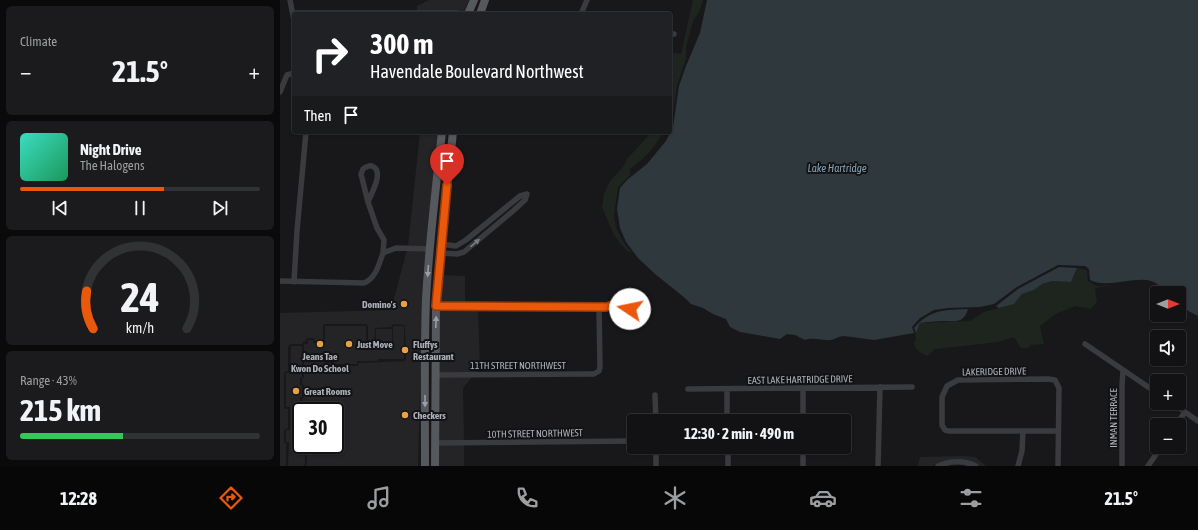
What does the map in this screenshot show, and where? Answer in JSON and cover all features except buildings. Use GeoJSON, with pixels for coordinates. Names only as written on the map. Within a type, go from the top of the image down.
{"type":"FeatureCollection","features":[{"type":"Feature","properties":{"kind":"main road"},"geometry":{"type":"LineString","coordinates":[[469,12],[474,0]]}},
{"type":"Feature","properties":{"kind":"main road"},"geometry":{"type":"LineString","coordinates":[[481,12],[485,0]]}},
{"type":"Feature","properties":{"kind":"main road"},"geometry":{"type":"LineString","coordinates":[[425,466],[426,318],[430,249],[442,134]]}},
{"type":"Feature","properties":{"kind":"main road"},"geometry":{"type":"LineString","coordinates":[[435,466],[436,306],[453,134]]}},
{"type":"Feature","properties":{"kind":"main road"},"geometry":{"type":"LineString","coordinates":[[433,218],[435,244],[440,253]]}},
{"type":"Feature","properties":{"kind":"main road"},"geometry":{"type":"LineString","coordinates":[[430,249],[434,252],[439,270]]}},
{"type":"Feature","properties":{"kind":"main road"},"geometry":{"type":"LineString","coordinates":[[425,375],[435,375]]}},
{"type":"Feature","properties":{"kind":"main road"},"geometry":{"type":"LineString","coordinates":[[425,443],[435,443]]}},
{"type":"Feature","properties":{"kind":"street"},"geometry":{"type":"LineString","coordinates":[[290,0],[293,12]]}},
{"type":"Feature","properties":{"kind":"street"},"geometry":{"type":"LineString","coordinates":[[582,12],[586,0]]}},
{"type":"Feature","properties":{"kind":"street"},"geometry":{"type":"LineString","coordinates":[[280,92],[287,75],[292,74]]}},
{"type":"Feature","properties":{"kind":"street"},"geometry":{"type":"LineString","coordinates":[[294,282],[306,134]]}},
{"type":"Feature","properties":{"kind":"street"},"geometry":{"type":"LineString","coordinates":[[368,202],[378,174],[373,166],[363,168],[361,174],[368,202],[377,228],[384,240],[396,248]]}},
{"type":"Feature","properties":{"kind":"street"},"geometry":{"type":"LineString","coordinates":[[440,253],[457,254],[464,252],[525,200],[527,194],[520,196],[466,240],[456,246],[441,244]]}},
{"type":"Feature","properties":{"kind":"street"},"geometry":{"type":"LineString","coordinates":[[280,281],[364,283],[372,279],[374,276],[383,253],[384,240]]}},
{"type":"Feature","properties":{"kind":"street"},"geometry":{"type":"LineString","coordinates":[[383,253],[396,248],[430,249]]}},
{"type":"Feature","properties":{"kind":"street"},"geometry":{"type":"LineString","coordinates":[[436,306],[599,307],[622,305],[630,309]]}},
{"type":"Feature","properties":{"kind":"street","name":"11TH STREET NORTHWEST"},"geometry":{"type":"LineString","coordinates":[[435,375],[594,374],[599,371],[599,307]]}},
{"type":"Feature","properties":{"kind":"street"},"geometry":{"type":"LineString","coordinates":[[1085,344],[1150,388]]}},
{"type":"Feature","properties":{"kind":"street","name":"INMAN TERRACE"},"geometry":{"type":"LineString","coordinates":[[1122,466],[1123,371]]}},
{"type":"Feature","properties":{"kind":"street","name":"LAKERIDGE DRIVE"},"geometry":{"type":"LineString","coordinates":[[1058,431],[949,432],[945,430],[942,425],[942,397],[947,386],[958,380],[1055,380],[1059,388],[1058,466]]}},
{"type":"Feature","properties":{"kind":"street","name":"EAST LAKE HARTRIDGE DRIVE"},"geometry":{"type":"LineString","coordinates":[[688,389],[912,387]]}},
{"type":"Feature","properties":{"kind":"street"},"geometry":{"type":"LineString","coordinates":[[878,466],[880,388]]}},
{"type":"Feature","properties":{"kind":"street"},"geometry":{"type":"LineString","coordinates":[[727,389],[727,414]]}},
{"type":"Feature","properties":{"kind":"street"},"geometry":{"type":"LineString","coordinates":[[803,389],[803,414]]}},
{"type":"Feature","properties":{"kind":"street"},"geometry":{"type":"LineString","coordinates":[[655,395],[656,414]]}},
{"type":"Feature","properties":{"kind":"street"},"geometry":{"type":"LineString","coordinates":[[1182,410],[1198,421]]}},
{"type":"Feature","properties":{"kind":"street"},"geometry":{"type":"LineString","coordinates":[[1181,418],[1185,412]]}},
{"type":"Feature","properties":{"kind":"street"},"geometry":{"type":"LineString","coordinates":[[1018,466],[1022,451],[1023,431]]}},
{"type":"Feature","properties":{"kind":"street","name":"10TH STREET NORTHWEST"},"geometry":{"type":"LineString","coordinates":[[435,443],[627,441]]}},
{"type":"Feature","properties":{"kind":"street"},"geometry":{"type":"LineString","coordinates":[[656,454],[656,466]]}},
{"type":"Feature","properties":{"kind":"street"},"geometry":{"type":"LineString","coordinates":[[728,454],[728,466]]}},
{"type":"Feature","properties":{"kind":"street"},"geometry":{"type":"LineString","coordinates":[[803,454],[803,466]]}},
{"type":"Feature","properties":{"kind":"street"},"geometry":{"type":"LineString","coordinates":[[1148,466],[1156,454]]}},
{"type":"Feature","properties":{"kind":"street"},"geometry":{"type":"LineString","coordinates":[[938,466],[947,463],[966,462],[976,466]]}},
{"type":"Feature","properties":{"kind":"shaded area"},"geometry":{"type":"Polygon","coordinates":[[[429,0],[469,0],[464,12],[417,11],[417,6],[429,0]]]}},
{"type":"Feature","properties":{"kind":"shaded area"},"geometry":{"type":"Polygon","coordinates":[[[693,0],[703,0],[699,12],[693,21],[686,47],[686,58],[677,86],[672,115],[672,52],[681,54],[693,0]]]}},
{"type":"Feature","properties":{"kind":"shaded area"},"geometry":{"type":"Polygon","coordinates":[[[420,134],[438,134],[426,246],[408,246],[420,134]]]}},
{"type":"Feature","properties":{"kind":"shaded area"},"geometry":{"type":"Polygon","coordinates":[[[650,134],[662,134],[649,152],[630,169],[630,175],[618,187],[614,215],[616,228],[624,243],[632,253],[627,251],[613,233],[602,207],[604,194],[610,181],[623,167],[627,159],[650,134]]]}},
{"type":"Feature","properties":{"kind":"shaded area"},"geometry":{"type":"Polygon","coordinates":[[[407,250],[426,251],[423,275],[418,466],[306,466],[307,454],[344,454],[344,402],[302,402],[304,386],[302,384],[302,379],[304,377],[304,361],[323,361],[325,363],[332,363],[333,366],[357,366],[359,363],[405,361],[406,359],[405,325],[393,324],[391,327],[375,328],[374,343],[368,343],[368,326],[366,324],[325,324],[323,326],[323,341],[315,341],[314,338],[308,338],[302,344],[291,344],[288,346],[288,371],[284,373],[284,407],[285,409],[288,409],[288,428],[284,430],[284,442],[286,444],[286,466],[280,466],[280,313],[391,310],[407,250]]]}},
{"type":"Feature","properties":{"kind":"shaded area"},"geometry":{"type":"Polygon","coordinates":[[[1077,268],[1087,270],[1088,281],[1097,286],[1118,285],[1099,287],[1095,289],[1097,302],[1091,309],[1076,306],[1057,313],[1040,326],[1044,344],[1031,345],[1028,348],[1021,348],[1014,337],[998,342],[935,349],[927,356],[916,348],[914,343],[916,339],[915,335],[920,323],[970,321],[984,312],[1014,304],[1022,294],[1034,290],[1042,284],[1052,281],[1071,282],[1077,268]]]}},
{"type":"Feature","properties":{"kind":"shaded area"},"geometry":{"type":"Polygon","coordinates":[[[441,275],[465,276],[465,304],[440,304],[441,275]]]}},
{"type":"Feature","properties":{"kind":"shaded area"},"geometry":{"type":"Polygon","coordinates":[[[440,308],[468,308],[478,311],[480,369],[476,372],[439,373],[440,308]]]}},
{"type":"Feature","properties":{"kind":"shaded area"},"geometry":{"type":"Polygon","coordinates":[[[325,326],[366,326],[366,345],[376,345],[376,329],[392,329],[393,342],[393,326],[404,326],[404,359],[378,359],[377,361],[357,361],[357,364],[334,364],[334,361],[326,361],[325,359],[302,359],[302,377],[300,378],[300,385],[302,386],[302,397],[300,397],[300,402],[292,402],[292,454],[305,454],[305,464],[304,466],[288,466],[289,442],[286,442],[286,430],[290,430],[290,407],[286,407],[286,373],[290,373],[291,346],[302,346],[302,353],[304,353],[304,344],[308,344],[308,340],[313,340],[313,343],[325,343],[325,326]]]}},
{"type":"Feature","properties":{"kind":"shaded area"},"geometry":{"type":"Polygon","coordinates":[[[439,377],[472,377],[463,388],[464,441],[439,441],[439,377]]]}},
{"type":"Feature","properties":{"kind":"shaded area"},"geometry":{"type":"Polygon","coordinates":[[[439,445],[464,445],[464,466],[439,466],[439,445]]]}},
{"type":"Feature","properties":{"kind":"shaded area"},"geometry":{"type":"Polygon","coordinates":[[[920,457],[975,457],[986,466],[981,466],[974,463],[938,463],[933,466],[918,466],[920,457]]]}},
{"type":"Feature","properties":{"kind":"water","name":"Lake Hartridge"},"geometry":{"type":"Polygon","coordinates":[[[707,0],[1198,0],[1198,316],[1186,310],[1186,286],[1159,286],[1151,281],[1143,280],[1098,283],[1090,280],[1089,269],[1085,266],[1058,265],[1017,287],[994,304],[980,307],[934,310],[920,318],[912,327],[914,333],[874,340],[841,336],[831,340],[805,340],[795,335],[787,334],[780,339],[740,332],[730,327],[726,319],[691,304],[655,274],[638,258],[626,242],[620,228],[617,209],[620,188],[627,180],[647,164],[666,141],[670,134],[672,134],[679,86],[700,33],[707,0]]]}},
{"type":"Feature","properties":{"kind":"water"},"geometry":{"type":"Polygon","coordinates":[[[1059,267],[1077,268],[1071,282],[1052,281],[1042,284],[1034,290],[1022,294],[1014,304],[999,308],[996,306],[1018,289],[1059,267]]]}},
{"type":"Feature","properties":{"kind":"water"},"geometry":{"type":"Polygon","coordinates":[[[968,309],[964,317],[958,321],[920,323],[916,333],[914,328],[926,317],[932,314],[945,310],[968,309]]]}},
{"type":"Feature","properties":{"kind":"place","name":"Domino's"},"geometry":{"type":"Point","coordinates":[404,304]}},
{"type":"Feature","properties":{"kind":"place","name":"Jeans Tae Kwon Do School"},"geometry":{"type":"Point","coordinates":[320,344]}},
{"type":"Feature","properties":{"kind":"place","name":"Just Move"},"geometry":{"type":"Point","coordinates":[349,344]}},
{"type":"Feature","properties":{"kind":"place","name":"Fluffys Restaurant"},"geometry":{"type":"Point","coordinates":[405,350]}},
{"type":"Feature","properties":{"kind":"place","name":"Great Rooms"},"geometry":{"type":"Point","coordinates":[296,391]}},
{"type":"Feature","properties":{"kind":"place","name":"Checkers"},"geometry":{"type":"Point","coordinates":[405,415]}},
{"type":"Feature","properties":{"kind":"route"},"geometry":{"type":"LineString","coordinates":[[447,185],[436,306],[606,307],[622,305],[630,309]]}}]}
